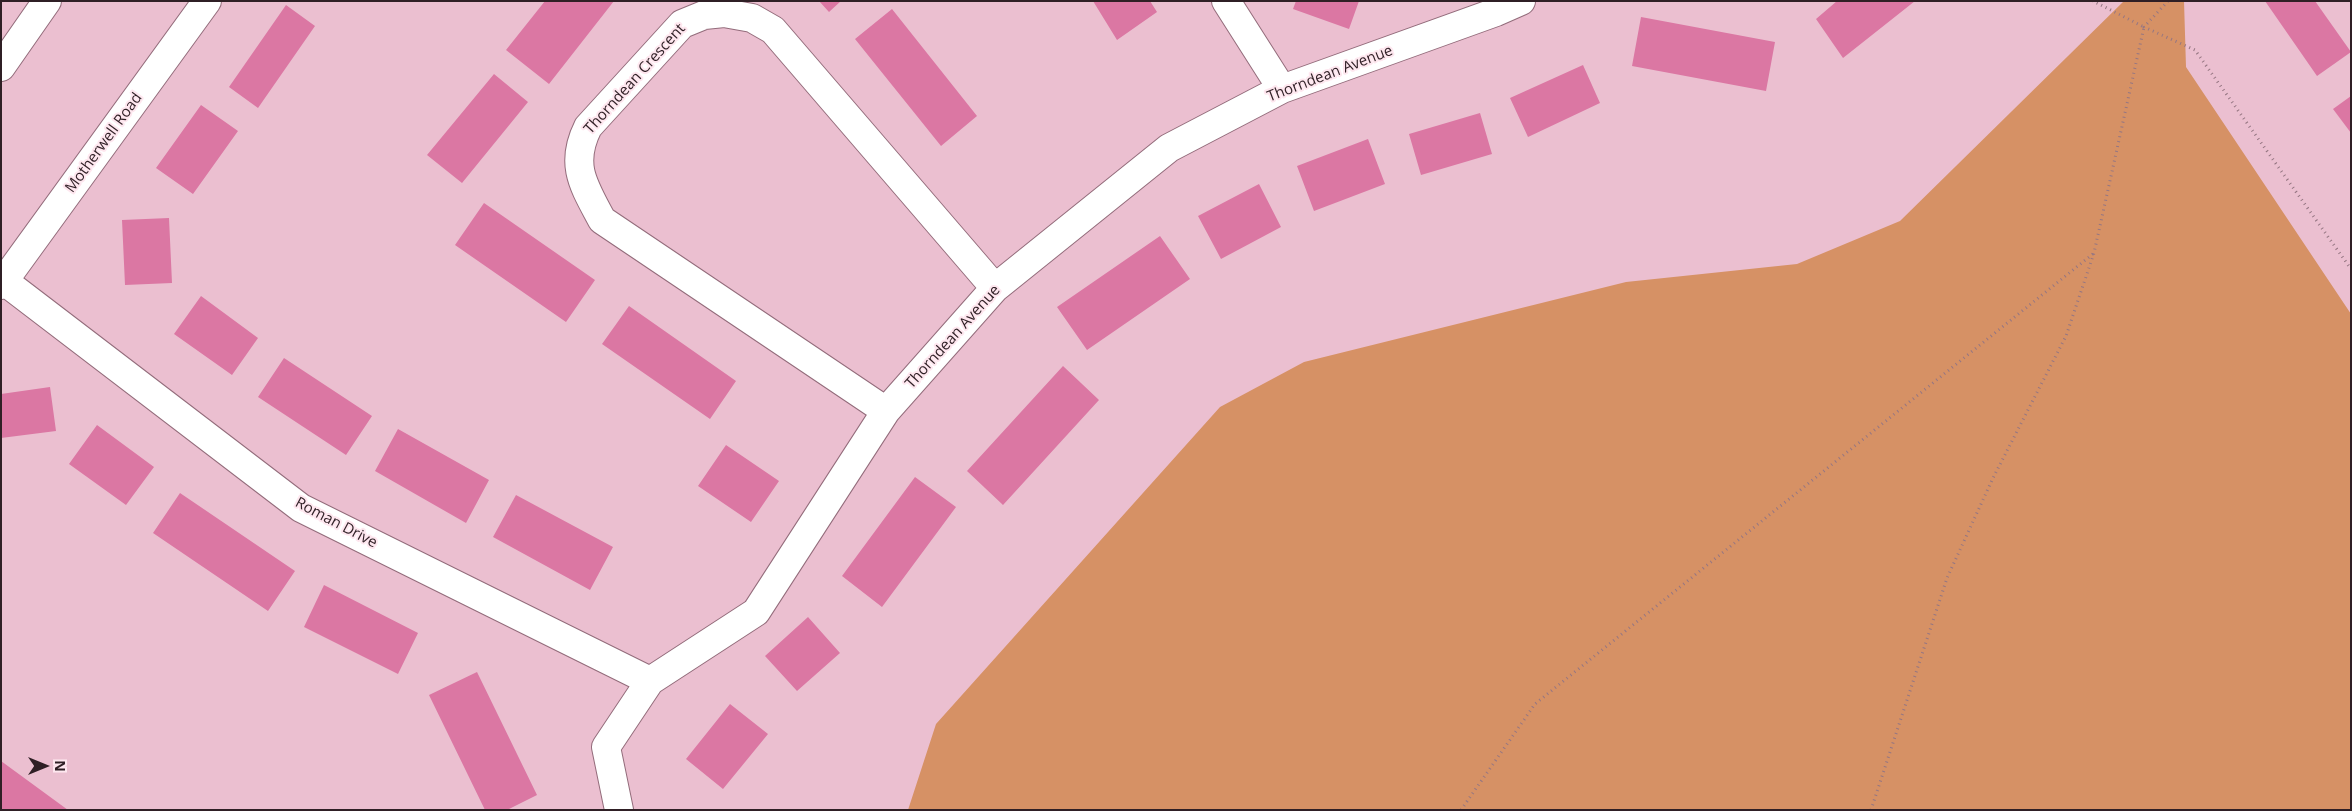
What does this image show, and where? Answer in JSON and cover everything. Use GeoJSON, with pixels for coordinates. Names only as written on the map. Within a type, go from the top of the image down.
{"type":"FeatureCollection","features":[{"type":"Feature","properties":{"kind":"street"},"geometry":{"type":"LineString","coordinates":[[1,68],[47,1]]}},
{"type":"Feature","properties":{"kind":"street","name":"Motherwell Road"},"geometry":{"type":"LineString","coordinates":[[2,283],[208,1]]}},
{"type":"Feature","properties":{"kind":"street"},"geometry":{"type":"LineString","coordinates":[[1226,1],[1282,89]]}},
{"type":"Feature","properties":{"kind":"street","name":"Thorndean Avenue"},"geometry":{"type":"LineString","coordinates":[[618,810],[606,747],[650,681],[756,612],[886,411],[995,288],[1169,148],[1282,89],[1496,12],[1520,1]]}},
{"type":"Feature","properties":{"kind":"street","name":"Thorndean Crescent"},"geometry":{"type":"LineString","coordinates":[[886,411],[602,220],[584,188],[579,167],[579,144],[588,127],[682,24],[704,15],[724,13],[752,18],[773,30],[995,288]]}},
{"type":"Feature","properties":{"kind":"street","name":"Roman Drive"},"geometry":{"type":"LineString","coordinates":[[2,283],[302,508],[650,681]]}},
{"type":"Feature","properties":{"kind":"path"},"geometry":{"type":"LineString","coordinates":[[2093,1],[2195,50],[2351,269]]}},
{"type":"Feature","properties":{"kind":"path"},"geometry":{"type":"LineString","coordinates":[[1872,810],[1946,578],[1993,478],[2066,336],[2094,253],[2144,27],[2168,1]]}},
{"type":"Feature","properties":{"kind":"path"},"geometry":{"type":"LineString","coordinates":[[1461,810],[1535,704],[2094,253]]}},
{"type":"Feature","properties":{"kind":"shaded area"},"geometry":{"type":"Polygon","coordinates":[[[2124,1],[2184,1],[2186,67],[2351,314],[2351,810],[908,810],[936,724],[1220,407],[1304,362],[1626,282],[1797,264],[1900,221],[2124,1]]]}},
{"type":"Feature","properties":{"kind":"building"},"geometry":{"type":"Polygon","coordinates":[[[545,1],[614,1],[549,84],[506,50],[545,1]]]}},
{"type":"Feature","properties":{"kind":"building"},"geometry":{"type":"Polygon","coordinates":[[[819,1],[841,1],[829,12],[819,1]]]}},
{"type":"Feature","properties":{"kind":"building"},"geometry":{"type":"Polygon","coordinates":[[[1093,1],[1150,1],[1157,12],[1117,40],[1093,1]]]}},
{"type":"Feature","properties":{"kind":"building"},"geometry":{"type":"Polygon","coordinates":[[[1296,1],[1359,1],[1349,29],[1293,9],[1296,1]]]}},
{"type":"Feature","properties":{"kind":"building"},"geometry":{"type":"Polygon","coordinates":[[[1837,1],[1915,1],[1843,58],[1816,19],[1837,1]]]}},
{"type":"Feature","properties":{"kind":"building"},"geometry":{"type":"Polygon","coordinates":[[[2265,1],[2315,1],[2351,52],[2317,76],[2265,1]]]}},
{"type":"Feature","properties":{"kind":"building"},"geometry":{"type":"Polygon","coordinates":[[[286,5],[315,26],[258,108],[229,87],[286,5]]]}},
{"type":"Feature","properties":{"kind":"building"},"geometry":{"type":"Polygon","coordinates":[[[892,9],[977,116],[941,146],[855,39],[892,9]]]}},
{"type":"Feature","properties":{"kind":"building"},"geometry":{"type":"Polygon","coordinates":[[[1641,17],[1775,42],[1766,91],[1632,66],[1641,17]]]}},
{"type":"Feature","properties":{"kind":"building"},"geometry":{"type":"Polygon","coordinates":[[[1583,65],[1600,103],[1528,137],[1510,98],[1583,65]]]}},
{"type":"Feature","properties":{"kind":"building"},"geometry":{"type":"Polygon","coordinates":[[[494,74],[528,102],[462,183],[427,155],[494,74]]]}},
{"type":"Feature","properties":{"kind":"building"},"geometry":{"type":"Polygon","coordinates":[[[2351,96],[2351,133],[2333,109],[2351,96]]]}},
{"type":"Feature","properties":{"kind":"building"},"geometry":{"type":"Polygon","coordinates":[[[201,105],[238,131],[193,194],[156,168],[201,105]]]}},
{"type":"Feature","properties":{"kind":"building"},"geometry":{"type":"Polygon","coordinates":[[[1480,113],[1492,154],[1421,175],[1409,134],[1480,113]]]}},
{"type":"Feature","properties":{"kind":"building"},"geometry":{"type":"Polygon","coordinates":[[[1368,139],[1385,184],[1314,211],[1297,166],[1368,139]]]}},
{"type":"Feature","properties":{"kind":"building"},"geometry":{"type":"Polygon","coordinates":[[[1259,184],[1281,227],[1221,259],[1198,216],[1259,184]]]}},
{"type":"Feature","properties":{"kind":"building"},"geometry":{"type":"Polygon","coordinates":[[[484,203],[595,280],[566,322],[455,245],[484,203]]]}},
{"type":"Feature","properties":{"kind":"building"},"geometry":{"type":"Polygon","coordinates":[[[169,218],[172,283],[125,285],[122,220],[169,218]]]}},
{"type":"Feature","properties":{"kind":"building"},"geometry":{"type":"Polygon","coordinates":[[[1160,236],[1190,279],[1087,350],[1057,307],[1160,236]]]}},
{"type":"Feature","properties":{"kind":"building"},"geometry":{"type":"Polygon","coordinates":[[[201,296],[258,338],[232,375],[174,334],[201,296]]]}},
{"type":"Feature","properties":{"kind":"building"},"geometry":{"type":"Polygon","coordinates":[[[629,306],[736,381],[710,419],[602,344],[629,306]]]}},
{"type":"Feature","properties":{"kind":"building"},"geometry":{"type":"Polygon","coordinates":[[[284,358],[372,416],[346,455],[258,397],[284,358]]]}},
{"type":"Feature","properties":{"kind":"building"},"geometry":{"type":"Polygon","coordinates":[[[1063,366],[1099,400],[1003,505],[967,471],[1063,366]]]}},
{"type":"Feature","properties":{"kind":"building"},"geometry":{"type":"Polygon","coordinates":[[[50,387],[56,431],[1,438],[1,394],[50,387]]]}},
{"type":"Feature","properties":{"kind":"building"},"geometry":{"type":"Polygon","coordinates":[[[97,425],[154,467],[126,505],[69,464],[97,425]]]}},
{"type":"Feature","properties":{"kind":"building"},"geometry":{"type":"Polygon","coordinates":[[[398,429],[489,480],[466,523],[375,471],[398,429]]]}},
{"type":"Feature","properties":{"kind":"building"},"geometry":{"type":"Polygon","coordinates":[[[726,445],[779,481],[751,522],[698,486],[726,445]]]}},
{"type":"Feature","properties":{"kind":"building"},"geometry":{"type":"Polygon","coordinates":[[[915,477],[956,507],[882,607],[842,576],[915,477]]]}},
{"type":"Feature","properties":{"kind":"building"},"geometry":{"type":"Polygon","coordinates":[[[180,493],[295,571],[268,611],[153,533],[180,493]]]}},
{"type":"Feature","properties":{"kind":"building"},"geometry":{"type":"Polygon","coordinates":[[[516,495],[613,547],[590,590],[493,537],[516,495]]]}},
{"type":"Feature","properties":{"kind":"building"},"geometry":{"type":"Polygon","coordinates":[[[324,585],[418,633],[398,674],[304,627],[324,585]]]}},
{"type":"Feature","properties":{"kind":"building"},"geometry":{"type":"Polygon","coordinates":[[[808,617],[840,653],[797,691],[765,656],[808,617]]]}},
{"type":"Feature","properties":{"kind":"building"},"geometry":{"type":"Polygon","coordinates":[[[477,672],[537,795],[507,810],[485,810],[429,695],[477,672]]]}},
{"type":"Feature","properties":{"kind":"building"},"geometry":{"type":"Polygon","coordinates":[[[730,704],[768,734],[723,789],[686,759],[730,704]]]}},
{"type":"Feature","properties":{"kind":"building"},"geometry":{"type":"Polygon","coordinates":[[[1,761],[68,810],[1,810],[1,761]]]}}]}
